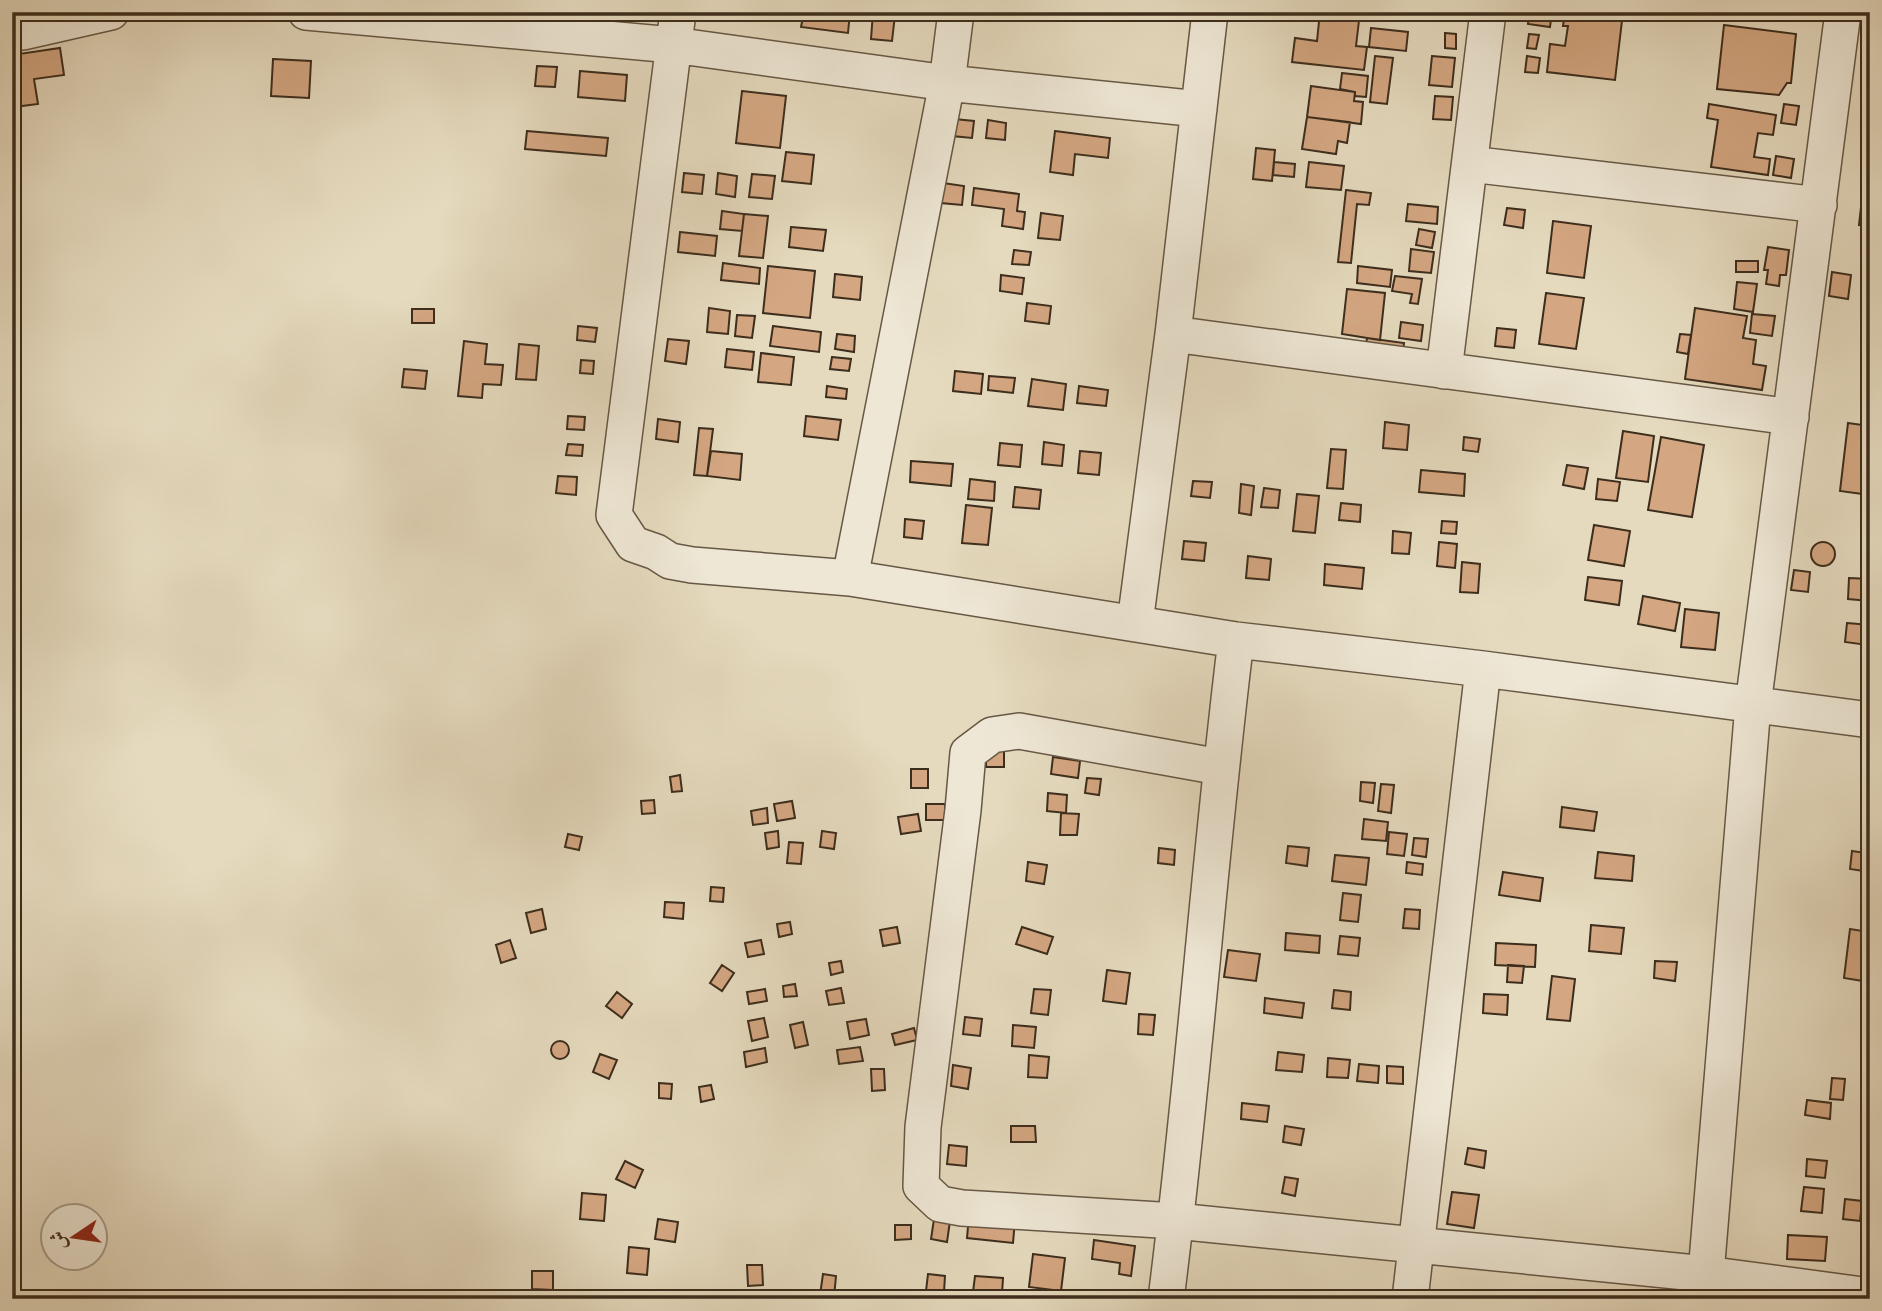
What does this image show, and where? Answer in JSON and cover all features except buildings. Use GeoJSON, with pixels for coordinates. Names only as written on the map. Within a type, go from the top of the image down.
{"type":"FeatureCollection","features":[{"type":"Feature","properties":{"kind":"street"},"geometry":{"type":"LineString","coordinates":[[12,32],[23,32],[111,12]]}},
{"type":"Feature","properties":{"kind":"street"},"geometry":{"type":"LineString","coordinates":[[306,12],[675,28],[947,83],[1199,109]]}},
{"type":"Feature","properties":{"kind":"street"},"geometry":{"type":"LineString","coordinates":[[850,578],[947,83],[956,12]]}},
{"type":"Feature","properties":{"kind":"street"},"geometry":{"type":"LineString","coordinates":[[1135,624],[1173,334],[1210,12]]}},
{"type":"Feature","properties":{"kind":"street"},"geometry":{"type":"LineString","coordinates":[[1444,371],[1489,12]]}},
{"type":"Feature","properties":{"kind":"street"},"geometry":{"type":"LineString","coordinates":[[1704,1286],[1753,705],[1843,12]]}},
{"type":"Feature","properties":{"kind":"street"},"geometry":{"type":"LineString","coordinates":[[675,28],[614,515],[633,544],[656,552],[670,561],[692,565],[850,578],[1236,640],[1483,669],[1870,720]]}},
{"type":"Feature","properties":{"kind":"street"},"geometry":{"type":"LineString","coordinates":[[1470,164],[1819,205]]}},
{"type":"Feature","properties":{"kind":"street"},"geometry":{"type":"LineString","coordinates":[[1173,334],[1791,417]]}},
{"type":"Feature","properties":{"kind":"street"},"geometry":{"type":"LineString","coordinates":[[1166,1299],[1220,767],[1236,640]]}},
{"type":"Feature","properties":{"kind":"street"},"geometry":{"type":"LineString","coordinates":[[1410,1299],[1483,669]]}},
{"type":"Feature","properties":{"kind":"street"},"geometry":{"type":"LineString","coordinates":[[1220,767],[1019,731],[992,735],[968,753],[923,1126],[921,1186],[940,1204],[962,1208],[1175,1221],[1416,1246],[1704,1286],[1870,1296]]}}]}
